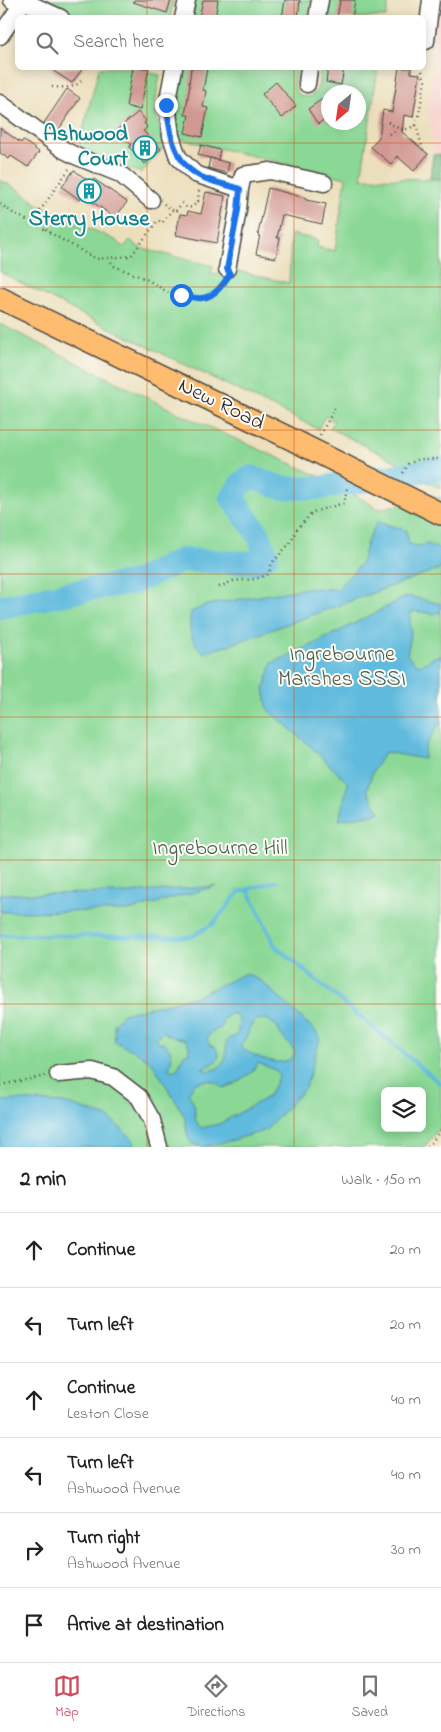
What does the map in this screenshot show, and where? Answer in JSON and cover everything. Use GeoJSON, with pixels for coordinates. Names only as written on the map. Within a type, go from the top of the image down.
{"type":"FeatureCollection","features":[{"type":"Feature","properties":{"kind":"main road","name":"New Road"},"geometry":{"type":"LineString","coordinates":[[0,298],[316,451],[441,514]]}},
{"type":"Feature","properties":{"kind":"street"},"geometry":{"type":"LineString","coordinates":[[184,15],[187,0]]}},
{"type":"Feature","properties":{"kind":"street"},"geometry":{"type":"LineString","coordinates":[[318,15],[320,0]]}},
{"type":"Feature","properties":{"kind":"street"},"geometry":{"type":"LineString","coordinates":[[426,41],[432,0]]}},
{"type":"Feature","properties":{"kind":"street"},"geometry":{"type":"LineString","coordinates":[[0,36],[24,2],[54,15]]}},
{"type":"Feature","properties":{"kind":"street"},"geometry":{"type":"LineString","coordinates":[[174,70],[166,105],[171,136],[178,157],[195,174],[235,187]]}},
{"type":"Feature","properties":{"kind":"street"},"geometry":{"type":"LineString","coordinates":[[307,84],[309,70]]}},
{"type":"Feature","properties":{"kind":"street"},"geometry":{"type":"LineString","coordinates":[[0,103],[64,150],[120,174],[156,201]]}},
{"type":"Feature","properties":{"kind":"street"},"geometry":{"type":"LineString","coordinates":[[227,269],[238,210],[235,187],[243,175],[270,171],[324,183]]}},
{"type":"Feature","properties":{"kind":"street"},"geometry":{"type":"LineString","coordinates":[[58,1074],[92,1071],[113,1076],[139,1097],[152,1120],[159,1147]]}},
{"type":"Feature","properties":{"kind":"path"},"geometry":{"type":"LineString","coordinates":[[422,70],[425,81],[416,125],[423,150]]}},
{"type":"Feature","properties":{"kind":"path"},"geometry":{"type":"LineString","coordinates":[[52,86],[71,88],[80,84],[83,78]]}},
{"type":"Feature","properties":{"kind":"path"},"geometry":{"type":"LineString","coordinates":[[388,122],[398,130],[404,131],[416,125]]}},
{"type":"Feature","properties":{"kind":"path"},"geometry":{"type":"LineString","coordinates":[[389,134],[398,130]]}},
{"type":"Feature","properties":{"kind":"path"},"geometry":{"type":"LineString","coordinates":[[47,231],[40,211],[78,157]]}},
{"type":"Feature","properties":{"kind":"path"},"geometry":{"type":"LineString","coordinates":[[191,212],[192,207],[198,200],[200,185],[209,187],[211,180]]}},
{"type":"Feature","properties":{"kind":"path"},"geometry":{"type":"LineString","coordinates":[[198,200],[203,202]]}},
{"type":"Feature","properties":{"kind":"path"},"geometry":{"type":"LineString","coordinates":[[156,201],[175,212],[182,203],[187,208],[192,207]]}},
{"type":"Feature","properties":{"kind":"path"},"geometry":{"type":"LineString","coordinates":[[0,204],[96,259],[131,256],[158,220],[162,223],[172,210]]}},
{"type":"Feature","properties":{"kind":"path"},"geometry":{"type":"LineString","coordinates":[[108,258],[114,266],[148,280],[167,293],[202,298],[214,293],[225,282],[230,274],[227,269]]}},
{"type":"Feature","properties":{"kind":"path"},"geometry":{"type":"LineString","coordinates":[[316,451],[335,408]]}},
{"type":"Feature","properties":{"kind":"path"},"geometry":{"type":"LineString","coordinates":[[403,473],[408,464],[419,459],[441,459]]}},
{"type":"Feature","properties":{"kind":"path"},"geometry":{"type":"LineString","coordinates":[[219,587],[267,575],[272,563],[291,542],[297,529],[315,511],[344,504],[347,488]]}},
{"type":"Feature","properties":{"kind":"path"},"geometry":{"type":"LineString","coordinates":[[0,1085],[58,1074]]}},
{"type":"Feature","properties":{"kind":"path"},"geometry":{"type":"LineString","coordinates":[[428,1147],[441,1130]]}},
{"type":"Feature","properties":{"kind":"shaded area"},"geometry":{"type":"Polygon","coordinates":[[[437,0],[441,0],[441,179],[430,178],[433,154],[429,110],[437,0]]]}},
{"type":"Feature","properties":{"kind":"green space"},"geometry":{"type":"Polygon","coordinates":[[[35,0],[173,0],[170,15],[68,15],[36,5],[35,0]]]}},
{"type":"Feature","properties":{"kind":"green space"},"geometry":{"type":"Polygon","coordinates":[[[192,0],[311,0],[308,15],[190,15],[192,0]]]}},
{"type":"Feature","properties":{"kind":"green space"},"geometry":{"type":"Polygon","coordinates":[[[330,0],[389,0],[386,15],[328,15],[330,0]]]}},
{"type":"Feature","properties":{"kind":"green space"},"geometry":{"type":"Polygon","coordinates":[[[98,70],[136,70],[160,75],[154,108],[165,146],[141,173],[78,150],[98,70]]]}},
{"type":"Feature","properties":{"kind":"green space"},"geometry":{"type":"Polygon","coordinates":[[[181,70],[297,70],[294,82],[295,90],[297,93],[307,97],[315,93],[317,89],[320,70],[378,70],[361,178],[441,179],[441,488],[429,483],[397,462],[330,428],[334,421],[325,416],[318,429],[85,316],[0,272],[0,180],[19,190],[42,207],[115,240],[124,247],[130,240],[140,248],[213,266],[211,273],[218,275],[220,267],[289,283],[291,234],[318,240],[317,247],[335,251],[346,178],[180,139],[175,112],[181,70]]]}},
{"type":"Feature","properties":{"kind":"green space"},"geometry":{"type":"Polygon","coordinates":[[[433,154],[441,155],[441,179],[430,178],[433,154]]]}},
{"type":"Feature","properties":{"kind":"green space","name":"Ingrebourne Hill"},"geometry":{"type":"Polygon","coordinates":[[[0,324],[180,414],[339,485],[378,509],[441,497],[441,1126],[424,1147],[0,1147],[0,324]]]}},
{"type":"Feature","properties":{"kind":"water"},"geometry":{"type":"Polygon","coordinates":[[[377,522],[406,530],[409,544],[419,546],[428,544],[441,550],[441,568],[203,653],[195,643],[190,629],[191,612],[206,605],[307,588],[337,589],[361,564],[367,542],[377,522]]]}},
{"type":"Feature","properties":{"kind":"water"},"geometry":{"type":"Polygon","coordinates":[[[408,596],[441,604],[441,613],[413,611],[410,616],[411,635],[407,655],[417,665],[441,655],[441,723],[425,747],[424,759],[385,752],[373,771],[367,790],[380,813],[339,820],[348,783],[309,745],[268,710],[264,689],[272,663],[314,644],[408,596]]]}},
{"type":"Feature","properties":{"kind":"water"},"geometry":{"type":"Polygon","coordinates":[[[216,886],[128,911],[0,912],[0,894],[129,893],[216,886]]]}},
{"type":"Feature","properties":{"kind":"water"},"geometry":{"type":"Polygon","coordinates":[[[246,973],[261,981],[316,1031],[320,1039],[306,1087],[266,1130],[203,1147],[191,1143],[187,1134],[185,1117],[153,1064],[139,1053],[115,1042],[114,1024],[123,1014],[197,996],[246,973]],[[232,1013],[221,1021],[223,1024],[221,1028],[211,1032],[207,1039],[210,1045],[216,1048],[219,1057],[213,1064],[202,1069],[214,1070],[224,1063],[228,1039],[234,1037],[238,1032],[239,1018],[232,1013]],[[266,1019],[255,1020],[241,1045],[242,1049],[270,1061],[278,1062],[290,1059],[295,1053],[293,1048],[280,1034],[277,1026],[266,1019]],[[163,1031],[155,1039],[160,1043],[163,1042],[170,1051],[171,1061],[169,1069],[173,1071],[178,1068],[184,1054],[189,1053],[189,1046],[186,1040],[171,1037],[163,1031]],[[258,1063],[252,1072],[224,1088],[210,1081],[194,1084],[188,1094],[194,1105],[198,1125],[201,1128],[219,1124],[266,1098],[279,1075],[277,1071],[258,1063]]]}},
{"type":"Feature","properties":{"kind":"water"},"geometry":{"type":"Polygon","coordinates":[[[20,1100],[65,1103],[108,1117],[133,1139],[134,1147],[0,1147],[0,1101],[20,1100]]]}},
{"type":"Feature","properties":{"kind":"building"},"geometry":{"type":"Polygon","coordinates":[[[134,0],[171,0],[167,13],[133,2],[134,0]]]}},
{"type":"Feature","properties":{"kind":"building"},"geometry":{"type":"Polygon","coordinates":[[[203,0],[218,0],[216,15],[200,15],[203,0]]]}},
{"type":"Feature","properties":{"kind":"building"},"geometry":{"type":"Polygon","coordinates":[[[285,0],[300,0],[298,15],[282,15],[285,0]]]}},
{"type":"Feature","properties":{"kind":"building"},"geometry":{"type":"Polygon","coordinates":[[[340,0],[355,0],[352,15],[338,15],[340,0]]]}},
{"type":"Feature","properties":{"kind":"building"},"geometry":{"type":"Polygon","coordinates":[[[52,70],[82,70],[72,83],[52,70]]]}},
{"type":"Feature","properties":{"kind":"building"},"geometry":{"type":"Polygon","coordinates":[[[133,70],[149,70],[140,110],[126,106],[133,70]]]}},
{"type":"Feature","properties":{"kind":"building"},"geometry":{"type":"Polygon","coordinates":[[[191,70],[207,70],[203,90],[206,91],[203,107],[208,108],[202,137],[185,133],[189,115],[185,115],[191,70]]]}},
{"type":"Feature","properties":{"kind":"building"},"geometry":{"type":"Polygon","coordinates":[[[328,70],[344,70],[341,85],[326,82],[328,70]]]}},
{"type":"Feature","properties":{"kind":"building"},"geometry":{"type":"Polygon","coordinates":[[[399,70],[411,70],[411,73],[420,74],[413,117],[404,115],[402,132],[428,154],[414,171],[397,156],[391,164],[371,147],[379,137],[383,110],[392,112],[399,70]]]}},
{"type":"Feature","properties":{"kind":"building"},"geometry":{"type":"Polygon","coordinates":[[[276,82],[296,106],[282,118],[262,94],[276,82]]]}},
{"type":"Feature","properties":{"kind":"building"},"geometry":{"type":"Polygon","coordinates":[[[67,89],[80,98],[57,132],[44,123],[67,89]]]}},
{"type":"Feature","properties":{"kind":"building"},"geometry":{"type":"Polygon","coordinates":[[[321,100],[321,122],[318,124],[308,109],[321,100]]]}},
{"type":"Feature","properties":{"kind":"building"},"geometry":{"type":"Polygon","coordinates":[[[138,112],[146,121],[144,123],[147,127],[143,131],[161,149],[145,164],[129,147],[131,145],[118,129],[138,112]]]}},
{"type":"Feature","properties":{"kind":"building"},"geometry":{"type":"Polygon","coordinates":[[[0,128],[21,143],[23,140],[39,152],[28,167],[11,156],[9,159],[0,153],[0,128]]]}},
{"type":"Feature","properties":{"kind":"building"},"geometry":{"type":"Polygon","coordinates":[[[201,145],[220,150],[218,160],[198,155],[201,145]]]}},
{"type":"Feature","properties":{"kind":"building"},"geometry":{"type":"Polygon","coordinates":[[[210,158],[229,163],[227,173],[208,168],[210,158]]]}},
{"type":"Feature","properties":{"kind":"building","name":"Sterry House"},"geometry":{"type":"Polygon","coordinates":[[[74,170],[91,183],[94,179],[127,202],[115,218],[83,195],[80,200],[62,187],[74,170]]]}},
{"type":"Feature","properties":{"kind":"building"},"geometry":{"type":"Polygon","coordinates":[[[268,188],[326,204],[322,224],[282,215],[277,238],[280,238],[276,258],[256,254],[260,235],[258,234],[268,188]]]}},
{"type":"Feature","properties":{"kind":"building"},"geometry":{"type":"Polygon","coordinates":[[[206,192],[225,196],[217,243],[176,235],[180,214],[187,215],[188,211],[201,214],[206,192]]]}},
{"type":"Feature","properties":{"kind":"waterway"},"geometry":{"type":"LineString","coordinates":[[0,607],[100,587],[133,583],[183,560],[254,563],[267,556],[258,534],[232,498],[240,485],[251,477],[282,488],[319,488],[441,468]]}},
{"type":"Feature","properties":{"kind":"waterway"},"geometry":{"type":"LineString","coordinates":[[0,935],[191,937],[213,924],[239,892],[277,881]]}},
{"type":"Feature","properties":{"kind":"waterway"},"geometry":{"type":"LineString","coordinates":[[248,889],[275,946],[441,1084]]}},
{"type":"Feature","properties":{"kind":"place","name":"Ashwood Court"},"geometry":{"type":"Point","coordinates":[145,148]}},
{"type":"Feature","properties":{"kind":"place","name":"Sterry House"},"geometry":{"type":"Point","coordinates":[89,191]}},
{"type":"Feature","properties":{"kind":"route"},"geometry":{"type":"LineString","coordinates":[[166,105],[171,136],[178,157],[195,174],[240,189],[227,269],[230,274],[214,293],[202,298],[181,295]]}},
{"type":"Feature","properties":{"kind":"park label","name":"Ingrebourne Marshes SSSI"},"geometry":{"type":"Point","coordinates":[342,668]}}]}
